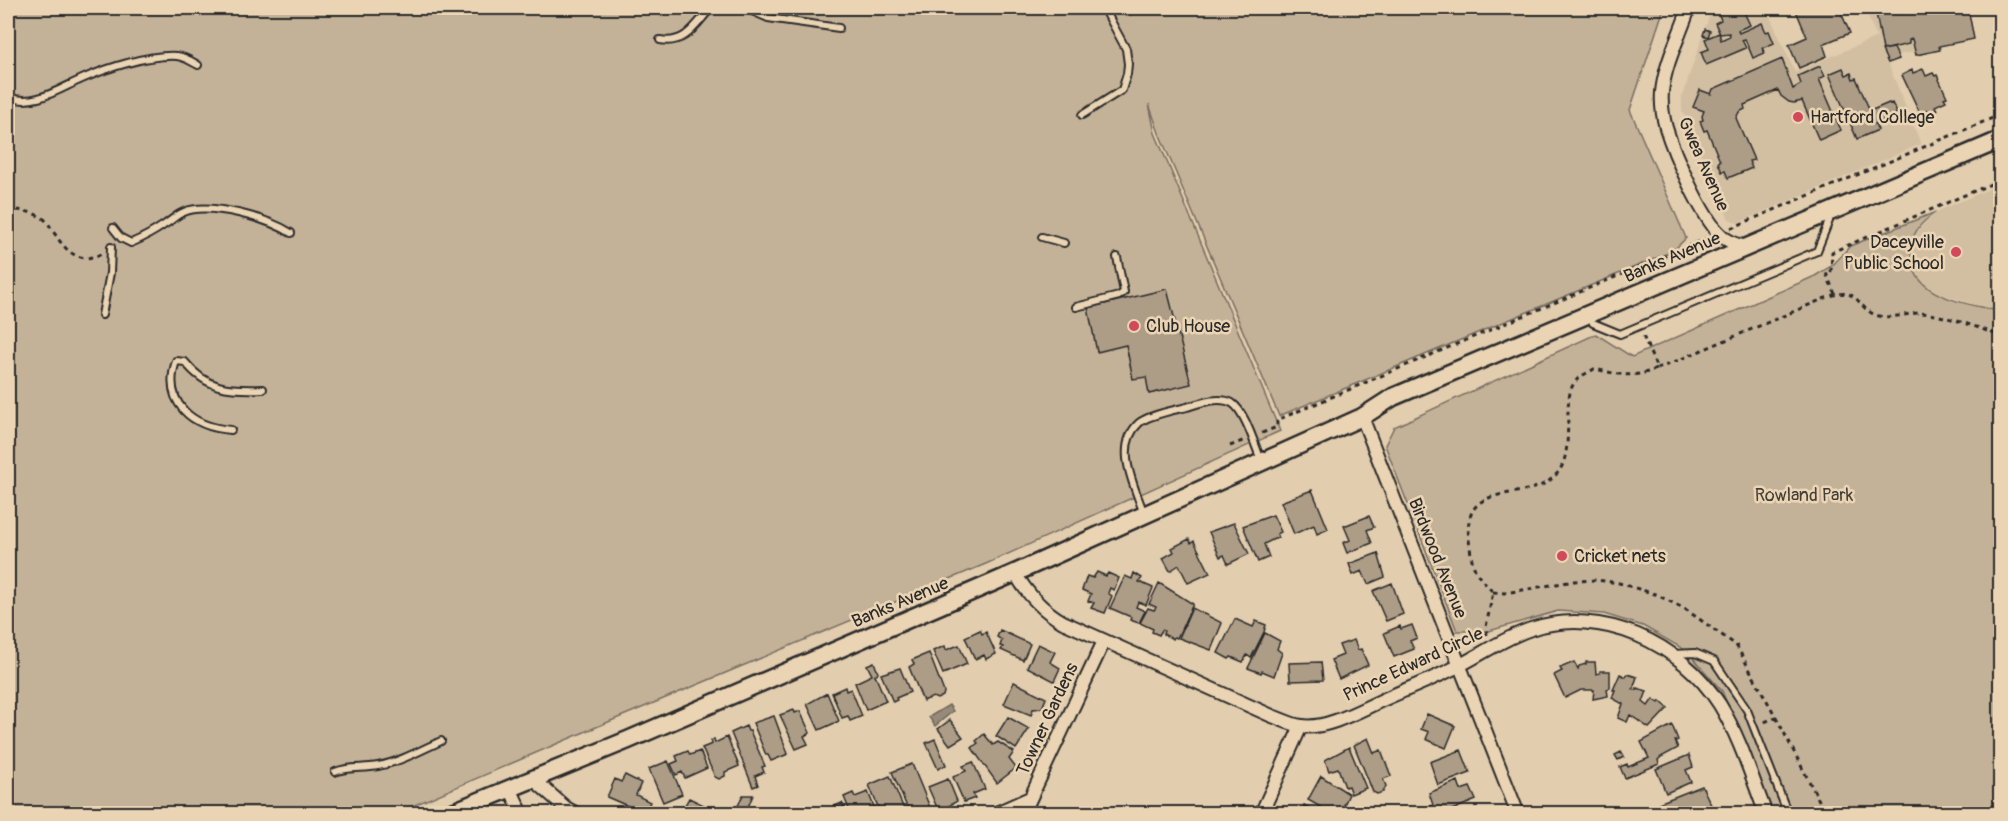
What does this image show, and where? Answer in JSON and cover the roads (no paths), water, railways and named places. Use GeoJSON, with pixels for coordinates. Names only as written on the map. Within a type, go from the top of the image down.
{"type":"FeatureCollection","features":[{"type":"Feature","properties":{"kind":"street","name":"Gwea Avenue"},"geometry":{"type":"LineString","coordinates":[[1689,8],[1662,90],[1666,128],[1698,203],[1719,233],[1729,242],[1746,247]]}},
{"type":"Feature","properties":{"kind":"street","name":"Banks Avenue"},"geometry":{"type":"LineString","coordinates":[[448,813],[628,740],[1015,573],[1362,417],[1393,397],[2001,140]]}},
{"type":"Feature","properties":{"kind":"street","name":"Banks Avenue"},"geometry":{"type":"LineString","coordinates":[[1362,417],[1395,409],[2001,148]]}},
{"type":"Feature","properties":{"kind":"street","name":"Birdwood Avenue"},"geometry":{"type":"LineString","coordinates":[[1362,417],[1518,813]]}},
{"type":"Feature","properties":{"kind":"street","name":"Prince Edward Circle"},"geometry":{"type":"LineString","coordinates":[[1015,573],[1033,599],[1048,614],[1272,716],[1301,726],[1325,724],[1355,712],[1460,665],[1515,635],[1533,628],[1572,621],[1603,624],[1625,631],[1650,640],[1672,654],[1690,669],[1720,705],[1766,813]]}},
{"type":"Feature","properties":{"kind":"street","name":"Towner Gardens"},"geometry":{"type":"LineString","coordinates":[[1023,813],[1104,640]]}},
{"type":"Feature","properties":{"kind":"street"},"geometry":{"type":"LineString","coordinates":[[1261,813],[1301,726]]}},
{"type":"Feature","properties":{"kind":"street"},"geometry":{"type":"LineString","coordinates":[[532,778],[566,808],[577,813]]}},
{"type":"Feature","properties":{"kind":"street"},"geometry":{"type":"LineString","coordinates":[[510,788],[522,813]]}},
{"type":"Feature","properties":{"kind":"street"},"geometry":{"type":"LineString","coordinates":[[994,813],[1030,798]]}},
{"type":"Feature","properties":{"kind":"lane"},"geometry":{"type":"LineString","coordinates":[[660,40],[672,42],[684,37],[711,8]]}},
{"type":"Feature","properties":{"kind":"lane"},"geometry":{"type":"LineString","coordinates":[[745,8],[768,18],[839,28]]}},
{"type":"Feature","properties":{"kind":"lane"},"geometry":{"type":"LineString","coordinates":[[1082,115],[1122,90],[1127,74],[1126,49],[1104,8]]}},
{"type":"Feature","properties":{"kind":"lane"},"geometry":{"type":"LineString","coordinates":[[8,97],[42,98],[84,78],[134,61],[176,56],[188,58],[198,65]]}},
{"type":"Feature","properties":{"kind":"lane"},"geometry":{"type":"LineString","coordinates":[[113,228],[121,238],[131,243],[165,225],[181,213],[197,209],[243,214],[278,224],[291,233]]}},
{"type":"Feature","properties":{"kind":"lane"},"geometry":{"type":"LineString","coordinates":[[1593,323],[1620,334],[1817,251],[1829,221]]}},
{"type":"Feature","properties":{"kind":"lane"},"geometry":{"type":"LineString","coordinates":[[1042,237],[1064,243]]}},
{"type":"Feature","properties":{"kind":"lane"},"geometry":{"type":"LineString","coordinates":[[102,315],[110,273],[111,247]]}},
{"type":"Feature","properties":{"kind":"lane"},"geometry":{"type":"LineString","coordinates":[[1076,307],[1119,296],[1124,292],[1117,257]]}},
{"type":"Feature","properties":{"kind":"lane"},"geometry":{"type":"LineString","coordinates":[[231,430],[219,429],[200,422],[176,403],[172,390],[175,363],[182,360],[204,381],[215,386],[263,389]]}},
{"type":"Feature","properties":{"kind":"lane"},"geometry":{"type":"LineString","coordinates":[[1144,514],[1127,464],[1127,440],[1140,422],[1211,400],[1231,402],[1241,411],[1262,462]]}},
{"type":"Feature","properties":{"kind":"lane"},"geometry":{"type":"LineString","coordinates":[[1672,654],[1695,653],[1714,661],[1747,710],[1788,813]]}},
{"type":"Feature","properties":{"kind":"lane"},"geometry":{"type":"LineString","coordinates":[[335,772],[388,764],[441,741]]}},
{"type":"Feature","properties":{"kind":"place","name":"Hartford College"},"geometry":{"type":"Point","coordinates":[1798,117]}},
{"type":"Feature","properties":{"kind":"place","name":"Daceyville Public School"},"geometry":{"type":"Point","coordinates":[1956,252]}},
{"type":"Feature","properties":{"kind":"place","name":"Club House"},"geometry":{"type":"Point","coordinates":[1134,326]}},
{"type":"Feature","properties":{"kind":"place","name":"Cricket nets"},"geometry":{"type":"Point","coordinates":[1562,556]}},
{"type":"Feature","properties":{"kind":"park label","name":"Rowland Park"},"geometry":{"type":"Point","coordinates":[1804,495]}}]}
